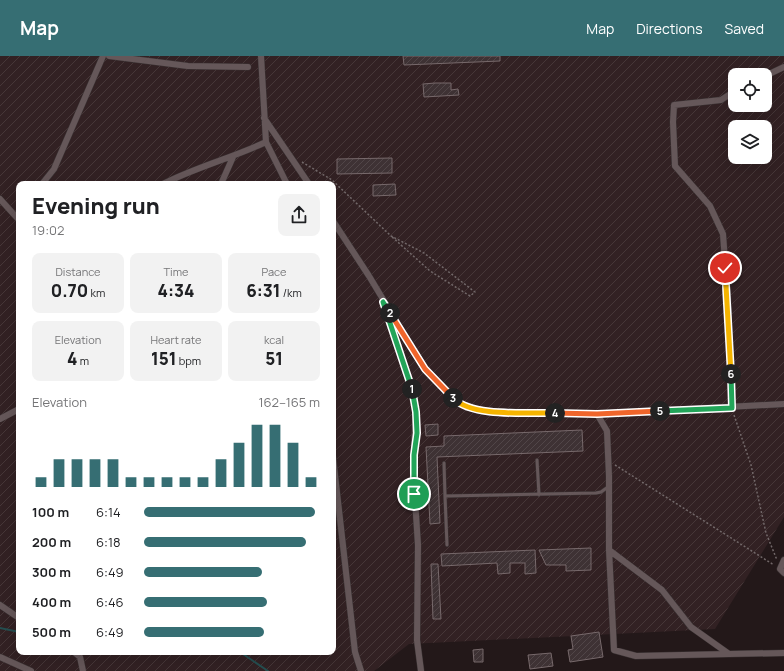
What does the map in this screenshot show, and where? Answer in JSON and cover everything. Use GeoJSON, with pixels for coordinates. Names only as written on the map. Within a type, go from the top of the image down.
{"type":"FeatureCollection","features":[{"type":"Feature","properties":{"kind":"street"},"geometry":{"type":"LineString","coordinates":[[44,181],[54,169],[103,56]]}},
{"type":"Feature","properties":{"kind":"street"},"geometry":{"type":"LineString","coordinates":[[109,56],[188,66],[248,67]]}},
{"type":"Feature","properties":{"kind":"street"},"geometry":{"type":"LineString","coordinates":[[261,56],[263,117],[266,142],[286,181]]}},
{"type":"Feature","properties":{"kind":"street"},"geometry":{"type":"LineString","coordinates":[[772,72],[784,66]]}},
{"type":"Feature","properties":{"kind":"street"},"geometry":{"type":"LineString","coordinates":[[728,96],[721,100],[674,105],[673,122],[675,166],[710,206],[723,234],[728,302],[732,408]]}},
{"type":"Feature","properties":{"kind":"street"},"geometry":{"type":"LineString","coordinates":[[263,117],[307,181]]}},
{"type":"Feature","properties":{"kind":"street"},"geometry":{"type":"LineString","coordinates":[[169,181],[187,172],[233,157],[266,142]]}},
{"type":"Feature","properties":{"kind":"street"},"geometry":{"type":"LineString","coordinates":[[222,181],[233,157]]}},
{"type":"Feature","properties":{"kind":"street"},"geometry":{"type":"LineString","coordinates":[[0,199],[16,215]]}},
{"type":"Feature","properties":{"kind":"street"},"geometry":{"type":"LineString","coordinates":[[336,225],[425,369],[459,404],[478,411],[597,414],[732,408],[784,404]]}},
{"type":"Feature","properties":{"kind":"street"},"geometry":{"type":"LineString","coordinates":[[383,302],[411,388],[416,412],[414,469],[418,545],[418,640],[421,671]]}},
{"type":"Feature","properties":{"kind":"street"},"geometry":{"type":"LineString","coordinates":[[0,419],[16,411]]}},
{"type":"Feature","properties":{"kind":"street"},"geometry":{"type":"LineString","coordinates":[[597,414],[606,431],[609,486],[609,550],[614,650],[636,656],[784,653]]}},
{"type":"Feature","properties":{"kind":"street"},"geometry":{"type":"LineString","coordinates":[[336,484],[355,652],[361,671]]}},
{"type":"Feature","properties":{"kind":"street"},"geometry":{"type":"LineString","coordinates":[[609,550],[662,590],[691,627],[729,654]]}},
{"type":"Feature","properties":{"kind":"street"},"geometry":{"type":"LineString","coordinates":[[782,571],[784,560]]}},
{"type":"Feature","properties":{"kind":"street"},"geometry":{"type":"LineString","coordinates":[[0,606],[16,616]]}},
{"type":"Feature","properties":{"kind":"street"},"geometry":{"type":"LineString","coordinates":[[78,655],[80,657],[83,671]]}},
{"type":"Feature","properties":{"kind":"street"},"geometry":{"type":"LineString","coordinates":[[0,658],[31,671]]}},
{"type":"Feature","properties":{"kind":"lane"},"geometry":{"type":"LineString","coordinates":[[537,460],[539,495]]}},
{"type":"Feature","properties":{"kind":"lane"},"geometry":{"type":"LineString","coordinates":[[444,463],[447,545]]}},
{"type":"Feature","properties":{"kind":"lane"},"geometry":{"type":"LineString","coordinates":[[445,496],[596,493],[604,491],[609,486]]}},
{"type":"Feature","properties":{"kind":"path"},"geometry":{"type":"LineString","coordinates":[[301,161],[333,181]]}},
{"type":"Feature","properties":{"kind":"path"},"geometry":{"type":"LineString","coordinates":[[336,184],[392,236],[430,271],[470,296],[475,292],[424,253],[392,236]]}},
{"type":"Feature","properties":{"kind":"path"},"geometry":{"type":"LineString","coordinates":[[732,408],[751,465],[766,532],[782,571]]}},
{"type":"Feature","properties":{"kind":"path"},"geometry":{"type":"LineString","coordinates":[[608,460],[782,571]]}},
{"type":"Feature","properties":{"kind":"shaded area"},"geometry":{"type":"Polygon","coordinates":[[[0,56],[784,56],[784,517],[715,629],[409,644],[374,671],[0,671],[0,56]]]}},
{"type":"Feature","properties":{"kind":"building"},"geometry":{"type":"Polygon","coordinates":[[[403,56],[500,56],[500,61],[404,65],[403,56]]]}},
{"type":"Feature","properties":{"kind":"building"},"geometry":{"type":"Polygon","coordinates":[[[451,83],[451,90],[458,89],[459,95],[424,97],[423,84],[451,83]]]}},
{"type":"Feature","properties":{"kind":"building"},"geometry":{"type":"Polygon","coordinates":[[[392,158],[392,173],[337,174],[337,159],[392,158]]]}},
{"type":"Feature","properties":{"kind":"building"},"geometry":{"type":"Polygon","coordinates":[[[395,184],[396,195],[373,196],[373,185],[395,184]]]}},
{"type":"Feature","properties":{"kind":"building"},"geometry":{"type":"Polygon","coordinates":[[[438,424],[438,435],[426,436],[425,425],[438,424]]]}},
{"type":"Feature","properties":{"kind":"building"},"geometry":{"type":"Polygon","coordinates":[[[582,430],[583,451],[437,457],[440,523],[430,524],[426,447],[444,446],[444,436],[582,430]]]}},
{"type":"Feature","properties":{"kind":"building"},"geometry":{"type":"Polygon","coordinates":[[[591,548],[591,570],[566,571],[566,565],[546,565],[539,550],[591,548]]]}},
{"type":"Feature","properties":{"kind":"building"},"geometry":{"type":"Polygon","coordinates":[[[535,550],[536,573],[525,574],[525,563],[510,563],[510,573],[498,574],[497,563],[442,566],[441,554],[535,550]]]}},
{"type":"Feature","properties":{"kind":"building"},"geometry":{"type":"Polygon","coordinates":[[[431,564],[438,564],[441,619],[433,619],[431,564]]]}},
{"type":"Feature","properties":{"kind":"building"},"geometry":{"type":"Polygon","coordinates":[[[599,632],[603,657],[570,662],[568,650],[573,649],[571,636],[599,632]]]}},
{"type":"Feature","properties":{"kind":"building"},"geometry":{"type":"Polygon","coordinates":[[[483,649],[483,662],[474,662],[473,650],[483,649]]]}},
{"type":"Feature","properties":{"kind":"building"},"geometry":{"type":"Polygon","coordinates":[[[551,653],[553,666],[530,669],[528,655],[551,653]]]}},
{"type":"Feature","properties":{"kind":"waterway"},"geometry":{"type":"LineString","coordinates":[[0,628],[16,631]]}},
{"type":"Feature","properties":{"kind":"waterway"},"geometry":{"type":"LineString","coordinates":[[244,655],[268,671]]}},
{"type":"Feature","properties":{"kind":"route"},"geometry":{"type":"LineString","coordinates":[[414,494],[414,455],[417,433],[416,412],[411,388],[398,343],[383,302],[425,369],[459,404],[478,411],[597,414],[732,408],[728,302],[725,268]]}}]}
